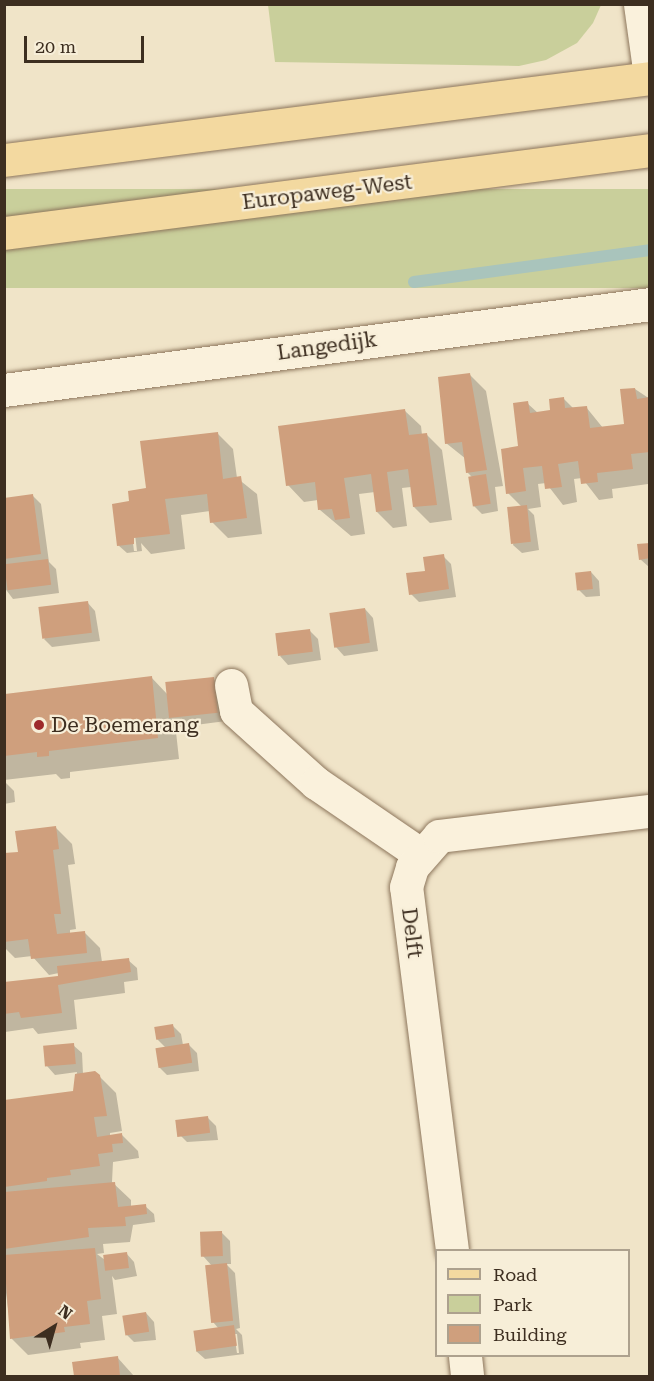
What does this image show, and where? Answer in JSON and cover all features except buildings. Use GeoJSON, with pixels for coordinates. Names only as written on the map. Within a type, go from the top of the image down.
{"type":"FeatureCollection","features":[{"type":"Feature","properties":{"kind":"main road"},"geometry":{"type":"LineString","coordinates":[[4,160],[650,77]]}},
{"type":"Feature","properties":{"kind":"main road","name":"Europaweg-West"},"geometry":{"type":"LineString","coordinates":[[4,233],[650,150]]}},
{"type":"Feature","properties":{"kind":"street"},"geometry":{"type":"LineString","coordinates":[[640,4],[650,77]]}},
{"type":"Feature","properties":{"kind":"street","name":"Langedijk"},"geometry":{"type":"LineString","coordinates":[[4,390],[650,304]]}},
{"type":"Feature","properties":{"kind":"street"},"geometry":{"type":"LineString","coordinates":[[231,685],[236,711],[316,783],[420,854]]}},
{"type":"Feature","properties":{"kind":"street","name":"Delft"},"geometry":{"type":"LineString","coordinates":[[452,1249],[406,887],[420,854],[439,836],[650,811]]}},
{"type":"Feature","properties":{"kind":"street"},"geometry":{"type":"LineString","coordinates":[[465,1357],[467,1377]]}},
{"type":"Feature","properties":{"kind":"green space"},"geometry":{"type":"Polygon","coordinates":[[[268,4],[601,5],[593,23],[577,43],[546,60],[519,66],[275,62],[268,4]]]}},
{"type":"Feature","properties":{"kind":"green space"},"geometry":{"type":"Polygon","coordinates":[[[4,189],[649,189],[649,288],[4,288],[4,189]]]}},
{"type":"Feature","properties":{"kind":"waterway"},"geometry":{"type":"LineString","coordinates":[[414,282],[650,250]]}},
{"type":"Feature","properties":{"kind":"place","name":"De Boemerang"},"geometry":{"type":"Point","coordinates":[39,725]}}]}
